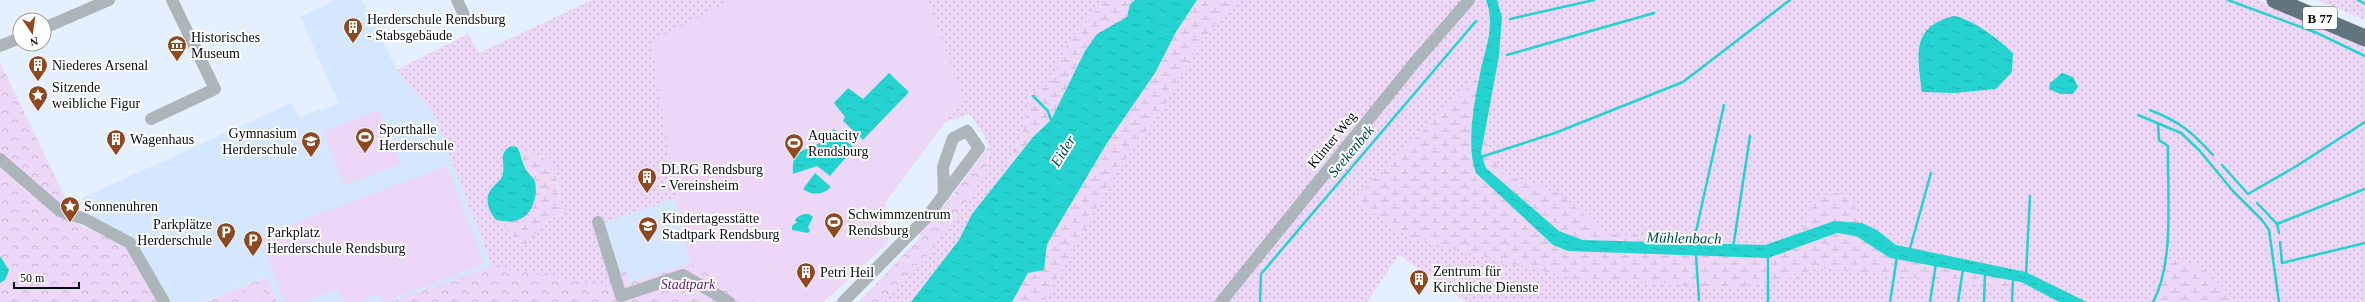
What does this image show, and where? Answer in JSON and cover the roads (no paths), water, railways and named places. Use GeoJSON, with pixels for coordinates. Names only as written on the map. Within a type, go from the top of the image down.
{"type":"FeatureCollection","features":[{"type":"Feature","properties":{"kind":"highway","name":"B 77"},"geometry":{"type":"LineString","coordinates":[[2275,0],[2365,38]]}},
{"type":"Feature","properties":{"kind":"highway","name":"B 77"},"geometry":{"type":"LineString","coordinates":[[2305,0],[2365,27]]}},
{"type":"Feature","properties":{"kind":"street"},"geometry":{"type":"LineString","coordinates":[[52,25],[109,0]]}},
{"type":"Feature","properties":{"kind":"street"},"geometry":{"type":"LineString","coordinates":[[151,119],[215,89],[172,0]]}},
{"type":"Feature","properties":{"kind":"street"},"geometry":{"type":"LineString","coordinates":[[457,0],[466,19]]}},
{"type":"Feature","properties":{"kind":"street","name":"Klinter Weg"},"geometry":{"type":"LineString","coordinates":[[1221,302],[1456,5],[1469,0]]}},
{"type":"Feature","properties":{"kind":"street"},"geometry":{"type":"LineString","coordinates":[[1,44],[12,41]]}},
{"type":"Feature","properties":{"kind":"street"},"geometry":{"type":"LineString","coordinates":[[844,302],[885,261],[944,195],[979,148],[967,131],[953,138],[943,167],[944,195]]}},
{"type":"Feature","properties":{"kind":"street"},"geometry":{"type":"LineString","coordinates":[[0,159],[60,211],[85,219],[130,243],[164,302]]}},
{"type":"Feature","properties":{"kind":"street"},"geometry":{"type":"LineString","coordinates":[[598,222],[621,296],[683,275],[729,302]]}},
{"type":"Feature","properties":{"kind":"water","name":"Eider"},"geometry":{"type":"Polygon","coordinates":[[[1135,0],[1197,0],[1176,32],[1155,73],[1107,143],[1047,244],[1044,270],[1028,273],[1012,302],[911,302],[959,240],[972,214],[1033,137],[1051,120],[1085,51],[1097,34],[1127,17],[1130,4],[1135,0]]]}},
{"type":"Feature","properties":{"kind":"water"},"geometry":{"type":"Polygon","coordinates":[[[1486,0],[1497,0],[1502,17],[1499,56],[1481,153],[1486,168],[1559,231],[1583,240],[1765,245],[1834,221],[1862,223],[1877,230],[1896,245],[2026,272],[2087,302],[2059,302],[2021,282],[1890,258],[1856,236],[1837,233],[1768,258],[1568,251],[1553,245],[1476,173],[1473,162],[1471,138],[1473,111],[1490,28],[1489,10],[1486,0]]]}},
{"type":"Feature","properties":{"kind":"water"},"geometry":{"type":"Polygon","coordinates":[[[1954,16],[1977,25],[2001,42],[2013,53],[2012,72],[1996,89],[1955,93],[1922,92],[1919,55],[1923,35],[1930,27],[1940,21],[1954,16]]]}},
{"type":"Feature","properties":{"kind":"water"},"geometry":{"type":"Polygon","coordinates":[[[889,73],[909,92],[863,140],[843,121],[845,117],[834,103],[848,88],[863,99],[889,73]]]}},
{"type":"Feature","properties":{"kind":"water"},"geometry":{"type":"Polygon","coordinates":[[[2062,73],[2073,77],[2078,87],[2073,94],[2060,94],[2049,89],[2050,83],[2062,73]]]}},
{"type":"Feature","properties":{"kind":"water"},"geometry":{"type":"Polygon","coordinates":[[[834,129],[854,148],[830,176],[817,166],[793,174],[794,159],[797,155],[821,142],[834,129]]]}},
{"type":"Feature","properties":{"kind":"water"},"geometry":{"type":"Polygon","coordinates":[[[511,146],[517,147],[526,170],[534,180],[536,193],[534,204],[528,213],[520,219],[514,221],[496,220],[488,206],[488,195],[502,176],[503,155],[511,146]]]}},
{"type":"Feature","properties":{"kind":"water"},"geometry":{"type":"Polygon","coordinates":[[[815,173],[831,187],[825,192],[814,194],[803,189],[815,173]]]}},
{"type":"Feature","properties":{"kind":"water"},"geometry":{"type":"Polygon","coordinates":[[[809,214],[813,217],[808,227],[810,231],[808,233],[792,230],[792,226],[797,222],[795,220],[798,217],[809,214]]]}},
{"type":"Feature","properties":{"kind":"water"},"geometry":{"type":"Polygon","coordinates":[[[0,256],[9,270],[5,280],[0,283],[0,256]]]}},
{"type":"Feature","properties":{"kind":"waterway"},"geometry":{"type":"LineString","coordinates":[[1510,19],[1594,0]]}},
{"type":"Feature","properties":{"kind":"waterway"},"geometry":{"type":"LineString","coordinates":[[1481,157],[1555,133],[1683,82],[1790,0]]}},
{"type":"Feature","properties":{"kind":"waterway"},"geometry":{"type":"LineString","coordinates":[[2228,0],[2317,33],[2365,56]]}},
{"type":"Feature","properties":{"kind":"waterway"},"geometry":{"type":"LineString","coordinates":[[2358,0],[2365,4]]}},
{"type":"Feature","properties":{"kind":"waterway"},"geometry":{"type":"LineString","coordinates":[[1507,55],[1654,13]]}},
{"type":"Feature","properties":{"kind":"waterway","name":"Seekenbek"},"geometry":{"type":"LineString","coordinates":[[1260,302],[1261,274],[1476,21]]}},
{"type":"Feature","properties":{"kind":"waterway"},"geometry":{"type":"LineString","coordinates":[[1033,96],[1048,111],[1051,120]]}},
{"type":"Feature","properties":{"kind":"waterway","name":"Mühlenbach"},"geometry":{"type":"LineString","coordinates":[[1695,248],[1695,236],[1724,105]]}},
{"type":"Feature","properties":{"kind":"waterway"},"geometry":{"type":"LineString","coordinates":[[2150,110],[2177,123],[2191,133],[2213,155]]}},
{"type":"Feature","properties":{"kind":"waterway"},"geometry":{"type":"LineString","coordinates":[[2138,115],[2181,133],[2199,150],[2233,191],[2262,220],[2269,230],[2279,302]]}},
{"type":"Feature","properties":{"kind":"waterway"},"geometry":{"type":"LineString","coordinates":[[2222,165],[2248,194],[2295,167],[2365,122]]}},
{"type":"Feature","properties":{"kind":"waterway"},"geometry":{"type":"LineString","coordinates":[[2153,302],[2160,286],[2164,267],[2167,247],[2169,205],[2168,146],[2159,140],[2158,123]]}},
{"type":"Feature","properties":{"kind":"waterway"},"geometry":{"type":"LineString","coordinates":[[1733,248],[1750,136]]}},
{"type":"Feature","properties":{"kind":"waterway"},"geometry":{"type":"LineString","coordinates":[[1909,252],[1931,173]]}},
{"type":"Feature","properties":{"kind":"waterway"},"geometry":{"type":"LineString","coordinates":[[2277,224],[2365,189]]}},
{"type":"Feature","properties":{"kind":"waterway"},"geometry":{"type":"LineString","coordinates":[[2026,274],[2030,196]]}},
{"type":"Feature","properties":{"kind":"waterway"},"geometry":{"type":"LineString","coordinates":[[2257,203],[2277,224],[2279,233]]}},
{"type":"Feature","properties":{"kind":"waterway"},"geometry":{"type":"LineString","coordinates":[[2280,242],[2282,263],[2365,243]]}},
{"type":"Feature","properties":{"kind":"waterway"},"geometry":{"type":"LineString","coordinates":[[1696,255],[1699,300]]}},
{"type":"Feature","properties":{"kind":"waterway"},"geometry":{"type":"LineString","coordinates":[[1768,257],[1768,302]]}},
{"type":"Feature","properties":{"kind":"waterway"},"geometry":{"type":"LineString","coordinates":[[1890,302],[1897,257]]}},
{"type":"Feature","properties":{"kind":"waterway"},"geometry":{"type":"LineString","coordinates":[[1930,302],[1936,263]]}},
{"type":"Feature","properties":{"kind":"waterway"},"geometry":{"type":"LineString","coordinates":[[1958,302],[1963,269]]}},
{"type":"Feature","properties":{"kind":"waterway"},"geometry":{"type":"LineString","coordinates":[[1984,302],[1985,273]]}},
{"type":"Feature","properties":{"kind":"waterway"},"geometry":{"type":"LineString","coordinates":[[2012,302],[2013,279]]}},
{"type":"Feature","properties":{"kind":"place","name":"Herderschule Rendsburg - Stabsgebäude"},"geometry":{"type":"Point","coordinates":[353,44]}},
{"type":"Feature","properties":{"kind":"place","name":"Historisches Museum"},"geometry":{"type":"Point","coordinates":[177,62]}},
{"type":"Feature","properties":{"kind":"place","name":"Niederes Arsenal"},"geometry":{"type":"Point","coordinates":[38,82]}},
{"type":"Feature","properties":{"kind":"place","name":"Sitzende weibliche Figur"},"geometry":{"type":"Point","coordinates":[38,112]}},
{"type":"Feature","properties":{"kind":"place","name":"Sporthalle Herderschule"},"geometry":{"type":"Point","coordinates":[365,154]}},
{"type":"Feature","properties":{"kind":"place","name":"Wagenhaus"},"geometry":{"type":"Point","coordinates":[116,156]}},
{"type":"Feature","properties":{"kind":"place","name":"Gymnasium Herderschule"},"geometry":{"type":"Point","coordinates":[311,158]}},
{"type":"Feature","properties":{"kind":"place","name":"Aquacity Rendsburg"},"geometry":{"type":"Point","coordinates":[794,160]}},
{"type":"Feature","properties":{"kind":"place","name":"DLRG Rendsburg - Vereinsheim"},"geometry":{"type":"Point","coordinates":[647,194]}},
{"type":"Feature","properties":{"kind":"place","name":"Sonnenuhren"},"geometry":{"type":"Point","coordinates":[70,223]}},
{"type":"Feature","properties":{"kind":"place","name":"Schwimmzentrum Rendsburg"},"geometry":{"type":"Point","coordinates":[834,239]}},
{"type":"Feature","properties":{"kind":"place","name":"Kindertagesstätte Stadtpark Rendsburg"},"geometry":{"type":"Point","coordinates":[648,243]}},
{"type":"Feature","properties":{"kind":"place","name":"Parkplätze Herderschule"},"geometry":{"type":"Point","coordinates":[226,249]}},
{"type":"Feature","properties":{"kind":"place","name":"Parkplatz Herderschule Rendsburg"},"geometry":{"type":"Point","coordinates":[253,257]}},
{"type":"Feature","properties":{"kind":"place","name":"Petri Heil"},"geometry":{"type":"Point","coordinates":[806,289]}},
{"type":"Feature","properties":{"kind":"place","name":"Zentrum für Kirchliche Dienste"},"geometry":{"type":"Point","coordinates":[1419,296]}},
{"type":"Feature","properties":{"kind":"park label","name":"Stadtpark"},"geometry":{"type":"Point","coordinates":[688,284]}}]}
